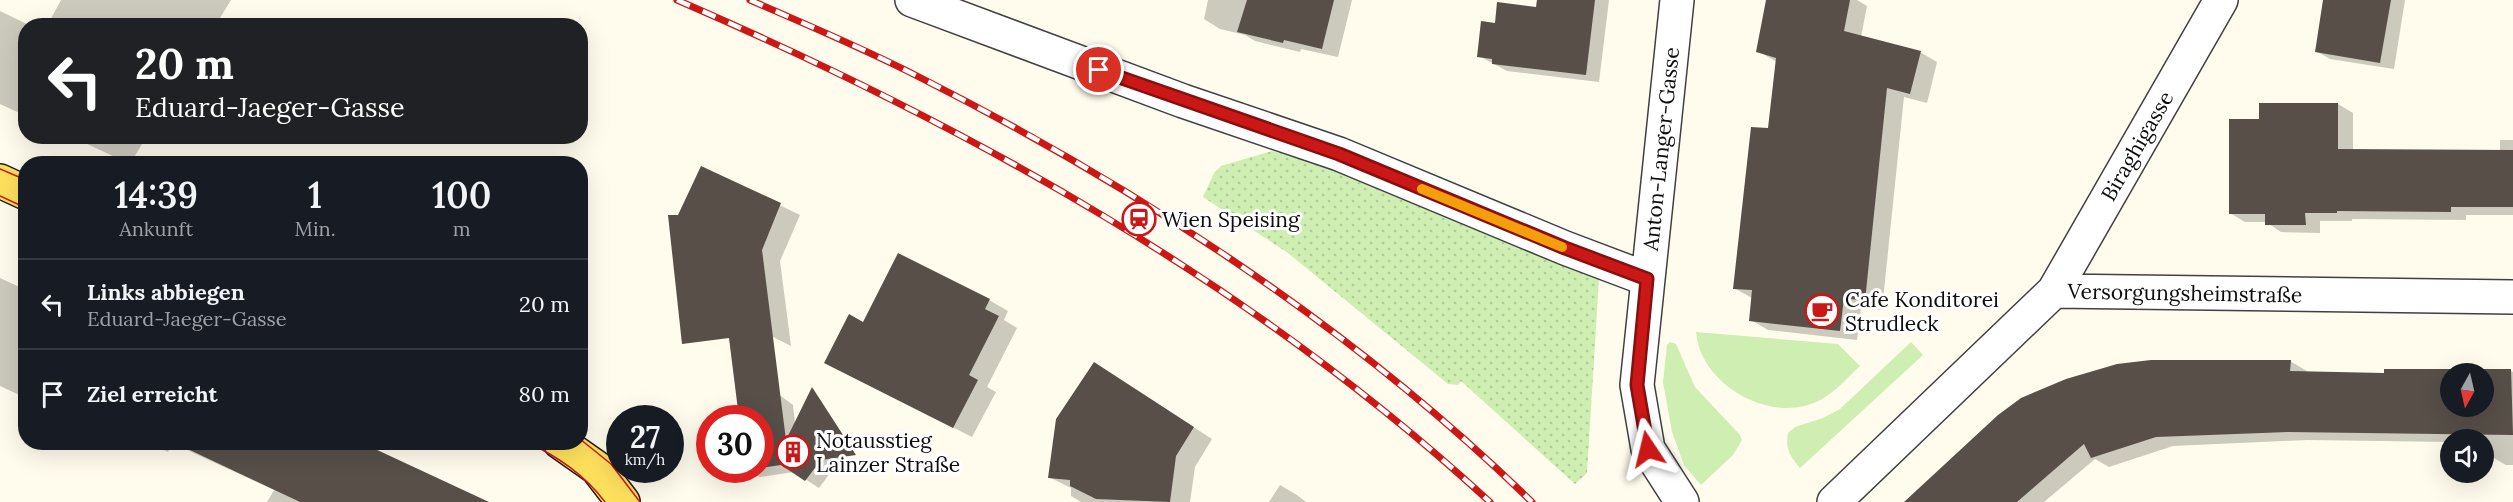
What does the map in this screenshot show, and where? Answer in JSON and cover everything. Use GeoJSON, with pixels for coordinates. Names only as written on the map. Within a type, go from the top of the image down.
{"type":"FeatureCollection","features":[{"type":"Feature","properties":{"kind":"main road"},"geometry":{"type":"LineString","coordinates":[[0,181],[18,189]]}},
{"type":"Feature","properties":{"kind":"main road"},"geometry":{"type":"LineString","coordinates":[[571,450],[597,468],[623,502]]}},
{"type":"Feature","properties":{"kind":"street"},"geometry":{"type":"LineString","coordinates":[[912,0],[1172,97],[1339,154],[1565,248],[1647,279]]}},
{"type":"Feature","properties":{"kind":"street","name":"Anton-Langer-Gasse"},"geometry":{"type":"LineString","coordinates":[[1677,0],[1637,385],[1648,449],[1682,502]]}},
{"type":"Feature","properties":{"kind":"street","name":"Biraghigasse"},"geometry":{"type":"LineString","coordinates":[[2054,291],[2221,0]]}},
{"type":"Feature","properties":{"kind":"street","name":"Versorgungsheimstraße"},"geometry":{"type":"LineString","coordinates":[[1834,502],[2054,291],[2513,297]]}},
{"type":"Feature","properties":{"kind":"green space"},"geometry":{"type":"Polygon","coordinates":[[[1272,151],[1338,167],[1599,279],[1587,473],[1575,484],[1461,381],[1458,385],[1448,384],[1288,253],[1203,197],[1214,173],[1221,166],[1272,151]]]}},
{"type":"Feature","properties":{"kind":"green space"},"geometry":{"type":"Polygon","coordinates":[[[1696,332],[1838,344],[1860,366],[1822,399],[1803,406],[1782,408],[1762,404],[1742,396],[1710,369],[1701,351],[1696,332]]]}},
{"type":"Feature","properties":{"kind":"green space"},"geometry":{"type":"Polygon","coordinates":[[[1670,342],[1676,344],[1695,387],[1740,435],[1742,440],[1733,455],[1701,485],[1684,465],[1672,432],[1663,382],[1667,345],[1670,342]]]}},
{"type":"Feature","properties":{"kind":"green space"},"geometry":{"type":"Polygon","coordinates":[[[1911,342],[1923,355],[1800,468],[1789,452],[1788,433],[1795,427],[1823,418],[1840,409],[1911,342]]]}},
{"type":"Feature","properties":{"kind":"building"},"geometry":{"type":"Polygon","coordinates":[[[1247,0],[1334,0],[1322,49],[1237,32],[1247,0]]]}},
{"type":"Feature","properties":{"kind":"building"},"geometry":{"type":"Polygon","coordinates":[[[1537,0],[1595,0],[1586,75],[1492,64],[1492,59],[1477,57],[1481,21],[1495,23],[1497,2],[1536,7],[1537,0]]]}},
{"type":"Feature","properties":{"kind":"building"},"geometry":{"type":"Polygon","coordinates":[[[1766,0],[1850,0],[1844,31],[1921,51],[1910,94],[1887,88],[1865,301],[1844,298],[1840,331],[1749,321],[1752,290],[1733,289],[1751,127],[1768,128],[1776,58],[1756,52],[1766,0]]]}},
{"type":"Feature","properties":{"kind":"building"},"geometry":{"type":"Polygon","coordinates":[[[2323,0],[2391,0],[2380,63],[2315,52],[2323,0]]]}},
{"type":"Feature","properties":{"kind":"building"},"geometry":{"type":"Polygon","coordinates":[[[2259,103],[2338,103],[2338,149],[2513,150],[2513,207],[2451,207],[2451,212],[2305,213],[2306,225],[2265,225],[2265,214],[2229,214],[2229,119],[2259,119],[2259,103]]]}},
{"type":"Feature","properties":{"kind":"building"},"geometry":{"type":"Polygon","coordinates":[[[701,166],[781,203],[762,250],[786,440],[812,387],[856,455],[821,460],[805,481],[781,465],[774,466],[774,405],[737,405],[729,338],[682,344],[668,215],[678,215],[701,166]]]}},
{"type":"Feature","properties":{"kind":"building"},"geometry":{"type":"Polygon","coordinates":[[[898,253],[990,299],[985,309],[999,316],[969,375],[978,380],[953,428],[824,363],[849,314],[863,322],[898,253]]]}},
{"type":"Feature","properties":{"kind":"building"},"geometry":{"type":"Polygon","coordinates":[[[2151,360],[2291,360],[2290,371],[2384,373],[2384,369],[2440,369],[2440,417],[2494,417],[2494,369],[2511,369],[2513,435],[2494,435],[2494,429],[2440,429],[2440,434],[2289,432],[2156,437],[2091,458],[2084,444],[2017,502],[1904,502],[1998,415],[2021,398],[2066,379],[2117,364],[2151,360]]]}},
{"type":"Feature","properties":{"kind":"building"},"geometry":{"type":"Polygon","coordinates":[[[1094,362],[1194,427],[1176,456],[1170,502],[1096,499],[1070,486],[1070,480],[1048,478],[1056,419],[1094,362]]]}},
{"type":"Feature","properties":{"kind":"building"},"geometry":{"type":"Polygon","coordinates":[[[190,450],[377,450],[489,502],[300,502],[190,450]]]}},
{"type":"Feature","properties":{"kind":"tram line"},"geometry":{"type":"LineString","coordinates":[[0,169],[18,177]]}},
{"type":"Feature","properties":{"kind":"tram line"},"geometry":{"type":"LineString","coordinates":[[0,196],[18,204]]}},
{"type":"Feature","properties":{"kind":"tram line"},"geometry":{"type":"LineString","coordinates":[[588,445],[611,464],[640,502]]}},
{"type":"Feature","properties":{"kind":"tram line"},"geometry":{"type":"LineString","coordinates":[[542,450],[570,467],[605,502]]}},
{"type":"Feature","properties":{"kind":"railway"},"geometry":{"type":"LineString","coordinates":[[677,0],[895,101],[1001,157],[1105,217],[1206,281],[1304,349],[1399,423],[1490,502]]}},
{"type":"Feature","properties":{"kind":"railway"},"geometry":{"type":"LineString","coordinates":[[750,0],[921,78],[1085,167],[1165,216],[1243,267],[1319,321],[1464,439],[1532,502]]}},
{"type":"Feature","properties":{"kind":"slow traffic"},"geometry":{"type":"LineString","coordinates":[[1422,189],[1562,247]]}},
{"type":"Feature","properties":{"kind":"place","name":"Wien Speising"},"geometry":{"type":"Point","coordinates":[1139,219]}},
{"type":"Feature","properties":{"kind":"place","name":"Cafe Konditorei Strudleck"},"geometry":{"type":"Point","coordinates":[1822,311]}},
{"type":"Feature","properties":{"kind":"place","name":"Notausstieg Lainzer Straße"},"geometry":{"type":"Point","coordinates":[793,452]}},
{"type":"Feature","properties":{"kind":"route"},"geometry":{"type":"LineString","coordinates":[[1099,70],[1339,154],[1565,248],[1647,279],[1637,385],[1648,449]]}}]}
